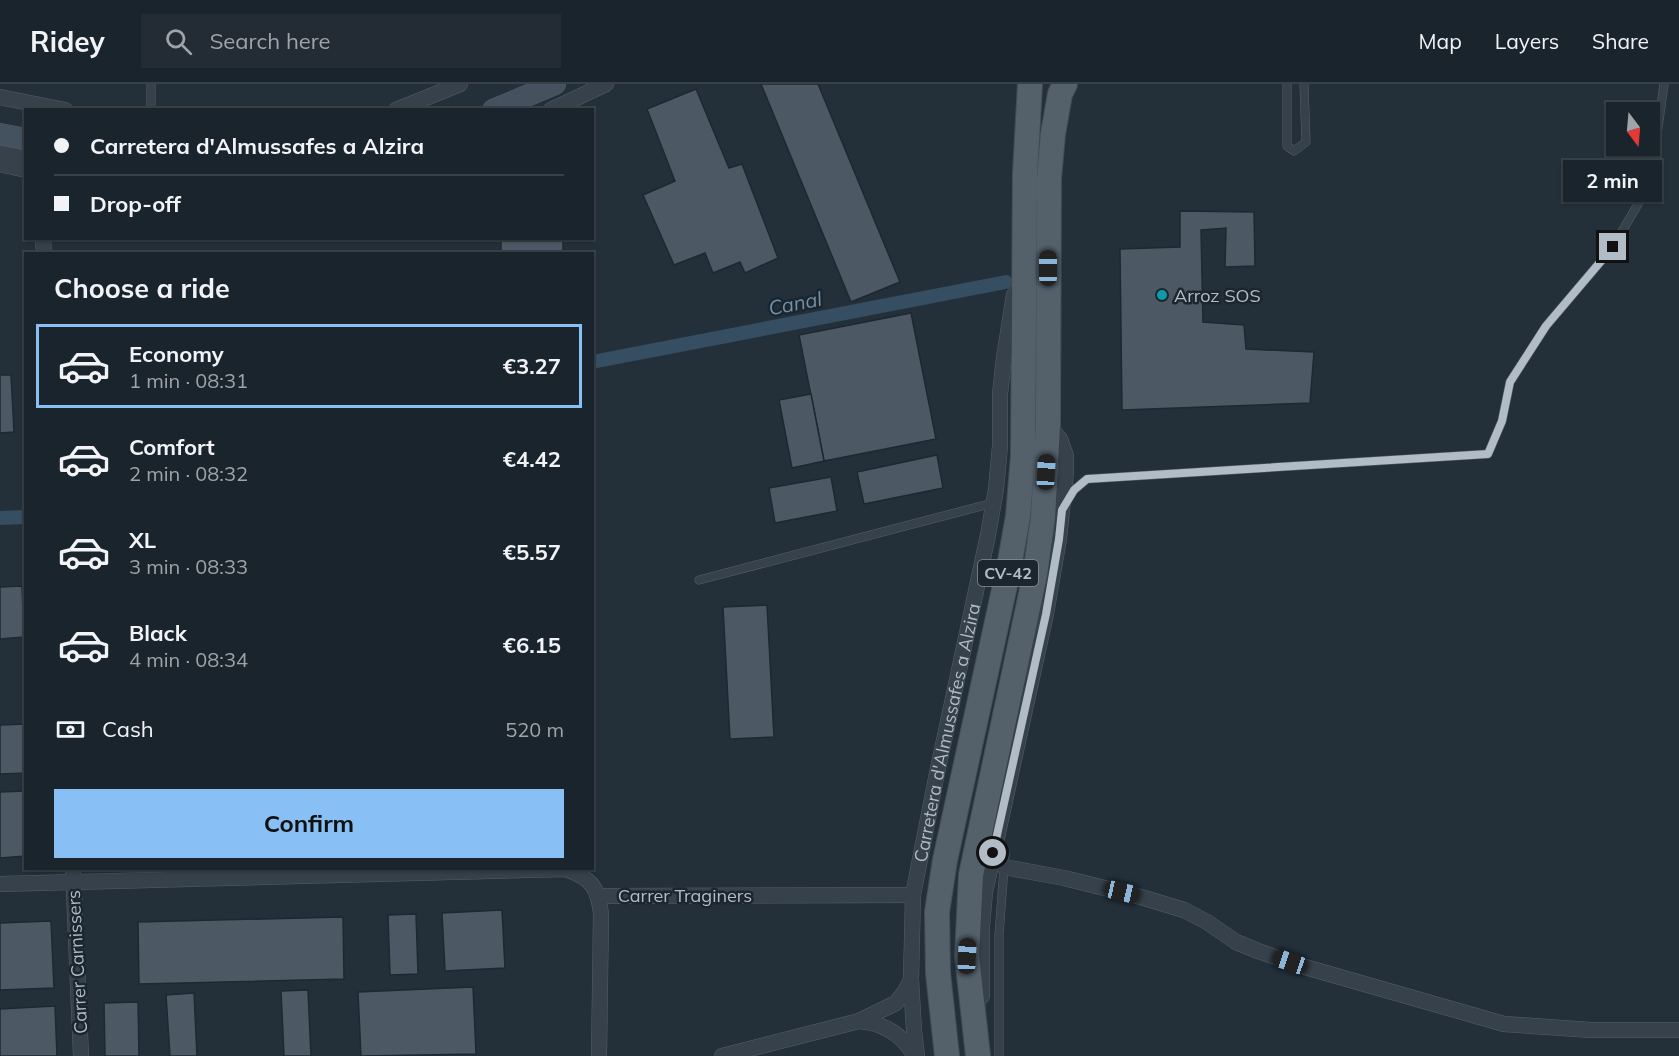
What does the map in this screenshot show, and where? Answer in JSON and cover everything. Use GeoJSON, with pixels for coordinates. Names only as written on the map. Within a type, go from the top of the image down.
{"type":"FeatureCollection","features":[{"type":"Feature","properties":{"kind":"main road"},"geometry":{"type":"LineString","coordinates":[[499,108],[555,84]]}},
{"type":"Feature","properties":{"kind":"main road","name":"Carretera d'Almussafes a Alzira"},"geometry":{"type":"LineString","coordinates":[[947,1056],[938,973],[937,912],[945,860],[1010,567],[1018,516],[1023,456],[1026,161],[1030,84]]}},
{"type":"Feature","properties":{"kind":"main road","name":"CV-42"},"geometry":{"type":"LineString","coordinates":[[980,1056],[967,956],[971,875],[1035,575],[1043,518],[1048,425],[1049,178],[1053,134],[1060,94],[1065,84]]}},
{"type":"Feature","properties":{"kind":"main road"},"geometry":{"type":"LineString","coordinates":[[0,134],[24,139]]}},
{"type":"Feature","properties":{"kind":"street"},"geometry":{"type":"LineString","coordinates":[[401,108],[460,84]]}},
{"type":"Feature","properties":{"kind":"street"},"geometry":{"type":"LineString","coordinates":[[555,108],[606,84]]}},
{"type":"Feature","properties":{"kind":"street"},"geometry":{"type":"LineString","coordinates":[[0,97],[54,108]]}},
{"type":"Feature","properties":{"kind":"street"},"geometry":{"type":"LineString","coordinates":[[0,153],[24,158]]}},
{"type":"Feature","properties":{"kind":"street","name":"Carretera d'Almussafes a Alzira"},"geometry":{"type":"LineString","coordinates":[[916,1056],[911,979],[914,895],[993,503],[1000,446],[1000,394],[1015,293],[1016,212],[1026,161]]}},
{"type":"Feature","properties":{"kind":"street"},"geometry":{"type":"LineString","coordinates":[[0,164],[24,170]]}},
{"type":"Feature","properties":{"kind":"street"},"geometry":{"type":"LineString","coordinates":[[980,1056],[985,1046],[981,984],[985,892],[1046,614],[1059,539],[1066,456],[1060,439],[1048,425]]}},
{"type":"Feature","properties":{"kind":"street"},"geometry":{"type":"LineString","coordinates":[[1004,867],[1075,881],[1162,903],[1184,910],[1207,922],[1236,942],[1258,951],[1504,1024],[1591,1030],[1679,1030]]}},
{"type":"Feature","properties":{"kind":"street","name":"Carrer Traginers"},"geometry":{"type":"LineString","coordinates":[[0,885],[73,876],[565,870],[580,874],[592,884],[599,896],[914,895]]}},
{"type":"Feature","properties":{"kind":"street","name":"Carrer Carnissers"},"geometry":{"type":"LineString","coordinates":[[73,876],[81,1056]]}},
{"type":"Feature","properties":{"kind":"street"},"geometry":{"type":"LineString","coordinates":[[599,896],[601,914],[599,1056]]}},
{"type":"Feature","properties":{"kind":"street"},"geometry":{"type":"LineString","coordinates":[[722,1056],[859,1020],[896,1003],[911,979]]}},
{"type":"Feature","properties":{"kind":"street"},"geometry":{"type":"LineString","coordinates":[[859,1020],[873,1022],[890,1029],[908,1045],[916,1056]]}},
{"type":"Feature","properties":{"kind":"lane"},"geometry":{"type":"LineString","coordinates":[[151,84],[151,108]]}},
{"type":"Feature","properties":{"kind":"lane"},"geometry":{"type":"LineString","coordinates":[[1287,84],[1287,146],[1294,151],[1306,142],[1304,84]]}},
{"type":"Feature","properties":{"kind":"lane"},"geometry":{"type":"LineString","coordinates":[[1062,510],[1074,490],[1087,479],[1488,454],[1502,421],[1510,382],[1546,326],[1613,247],[1638,204],[1658,128],[1664,84]]}},
{"type":"Feature","properties":{"kind":"lane"},"geometry":{"type":"LineString","coordinates":[[699,580],[993,503]]}},
{"type":"Feature","properties":{"kind":"lane"},"geometry":{"type":"LineString","coordinates":[[996,834],[1005,854],[999,935],[999,1056]]}},
{"type":"Feature","properties":{"kind":"building"},"geometry":{"type":"Polygon","coordinates":[[[761,84],[818,84],[900,282],[851,302],[761,84]]]}},
{"type":"Feature","properties":{"kind":"building"},"geometry":{"type":"Polygon","coordinates":[[[696,89],[729,168],[742,164],[778,258],[745,273],[740,262],[713,273],[705,253],[674,265],[643,195],[675,181],[647,109],[696,89]]]}},
{"type":"Feature","properties":{"kind":"building","name":"Arroz SOS"},"geometry":{"type":"Polygon","coordinates":[[[1180,211],[1254,212],[1255,266],[1225,267],[1226,228],[1201,230],[1203,322],[1244,325],[1246,349],[1314,352],[1310,403],[1122,410],[1120,249],[1180,247],[1180,211]]]}},
{"type":"Feature","properties":{"kind":"building"},"geometry":{"type":"Polygon","coordinates":[[[501,240],[563,240],[563,252],[501,252],[501,240]]]}},
{"type":"Feature","properties":{"kind":"building"},"geometry":{"type":"Polygon","coordinates":[[[911,313],[936,439],[824,461],[799,335],[911,313]]]}},
{"type":"Feature","properties":{"kind":"building"},"geometry":{"type":"Polygon","coordinates":[[[0,375],[11,375],[14,432],[0,433],[0,375]]]}},
{"type":"Feature","properties":{"kind":"building"},"geometry":{"type":"Polygon","coordinates":[[[811,394],[824,461],[792,468],[779,400],[811,394]]]}},
{"type":"Feature","properties":{"kind":"building"},"geometry":{"type":"Polygon","coordinates":[[[937,455],[943,488],[864,504],[857,472],[937,455]]]}},
{"type":"Feature","properties":{"kind":"building"},"geometry":{"type":"Polygon","coordinates":[[[831,477],[837,511],[775,523],[769,488],[831,477]]]}},
{"type":"Feature","properties":{"kind":"building"},"geometry":{"type":"Polygon","coordinates":[[[22,586],[24,637],[0,639],[0,587],[22,586]]]}},
{"type":"Feature","properties":{"kind":"building"},"geometry":{"type":"Polygon","coordinates":[[[767,605],[774,737],[730,739],[723,607],[767,605]]]}},
{"type":"Feature","properties":{"kind":"building"},"geometry":{"type":"Polygon","coordinates":[[[24,724],[24,773],[0,774],[0,725],[24,724]]]}},
{"type":"Feature","properties":{"kind":"building"},"geometry":{"type":"Polygon","coordinates":[[[24,791],[24,856],[0,858],[0,792],[24,791]]]}},
{"type":"Feature","properties":{"kind":"building"},"geometry":{"type":"Polygon","coordinates":[[[502,910],[505,968],[445,971],[442,913],[502,910]]]}},
{"type":"Feature","properties":{"kind":"building"},"geometry":{"type":"Polygon","coordinates":[[[416,914],[418,974],[390,975],[388,915],[416,914]]]}},
{"type":"Feature","properties":{"kind":"building"},"geometry":{"type":"Polygon","coordinates":[[[343,917],[344,979],[139,984],[138,922],[343,917]]]}},
{"type":"Feature","properties":{"kind":"building"},"geometry":{"type":"Polygon","coordinates":[[[51,921],[54,988],[0,990],[0,923],[51,921]]]}},
{"type":"Feature","properties":{"kind":"building"},"geometry":{"type":"Polygon","coordinates":[[[473,987],[476,1054],[361,1056],[358,992],[473,987]]]}},
{"type":"Feature","properties":{"kind":"building"},"geometry":{"type":"Polygon","coordinates":[[[308,990],[311,1056],[284,1056],[281,991],[308,990]]]}},
{"type":"Feature","properties":{"kind":"building"},"geometry":{"type":"Polygon","coordinates":[[[194,993],[197,1056],[170,1056],[166,995],[194,993]]]}},
{"type":"Feature","properties":{"kind":"building"},"geometry":{"type":"Polygon","coordinates":[[[138,1002],[139,1056],[105,1056],[104,1003],[138,1002]]]}},
{"type":"Feature","properties":{"kind":"building"},"geometry":{"type":"Polygon","coordinates":[[[55,1006],[57,1056],[0,1056],[0,1009],[55,1006]]]}},
{"type":"Feature","properties":{"kind":"waterway","name":"Canal"},"geometry":{"type":"LineString","coordinates":[[594,362],[1006,282]]}},
{"type":"Feature","properties":{"kind":"waterway","name":"Canal"},"geometry":{"type":"LineString","coordinates":[[0,518],[24,517]]}},
{"type":"Feature","properties":{"kind":"place","name":"Arroz SOS"},"geometry":{"type":"Point","coordinates":[1162,295]}},
{"type":"Feature","properties":{"kind":"route"},"geometry":{"type":"LineString","coordinates":[[993,853],[1046,614],[1062,510],[1074,490],[1087,479],[1488,454],[1502,421],[1510,382],[1546,326],[1613,247]]}}]}
